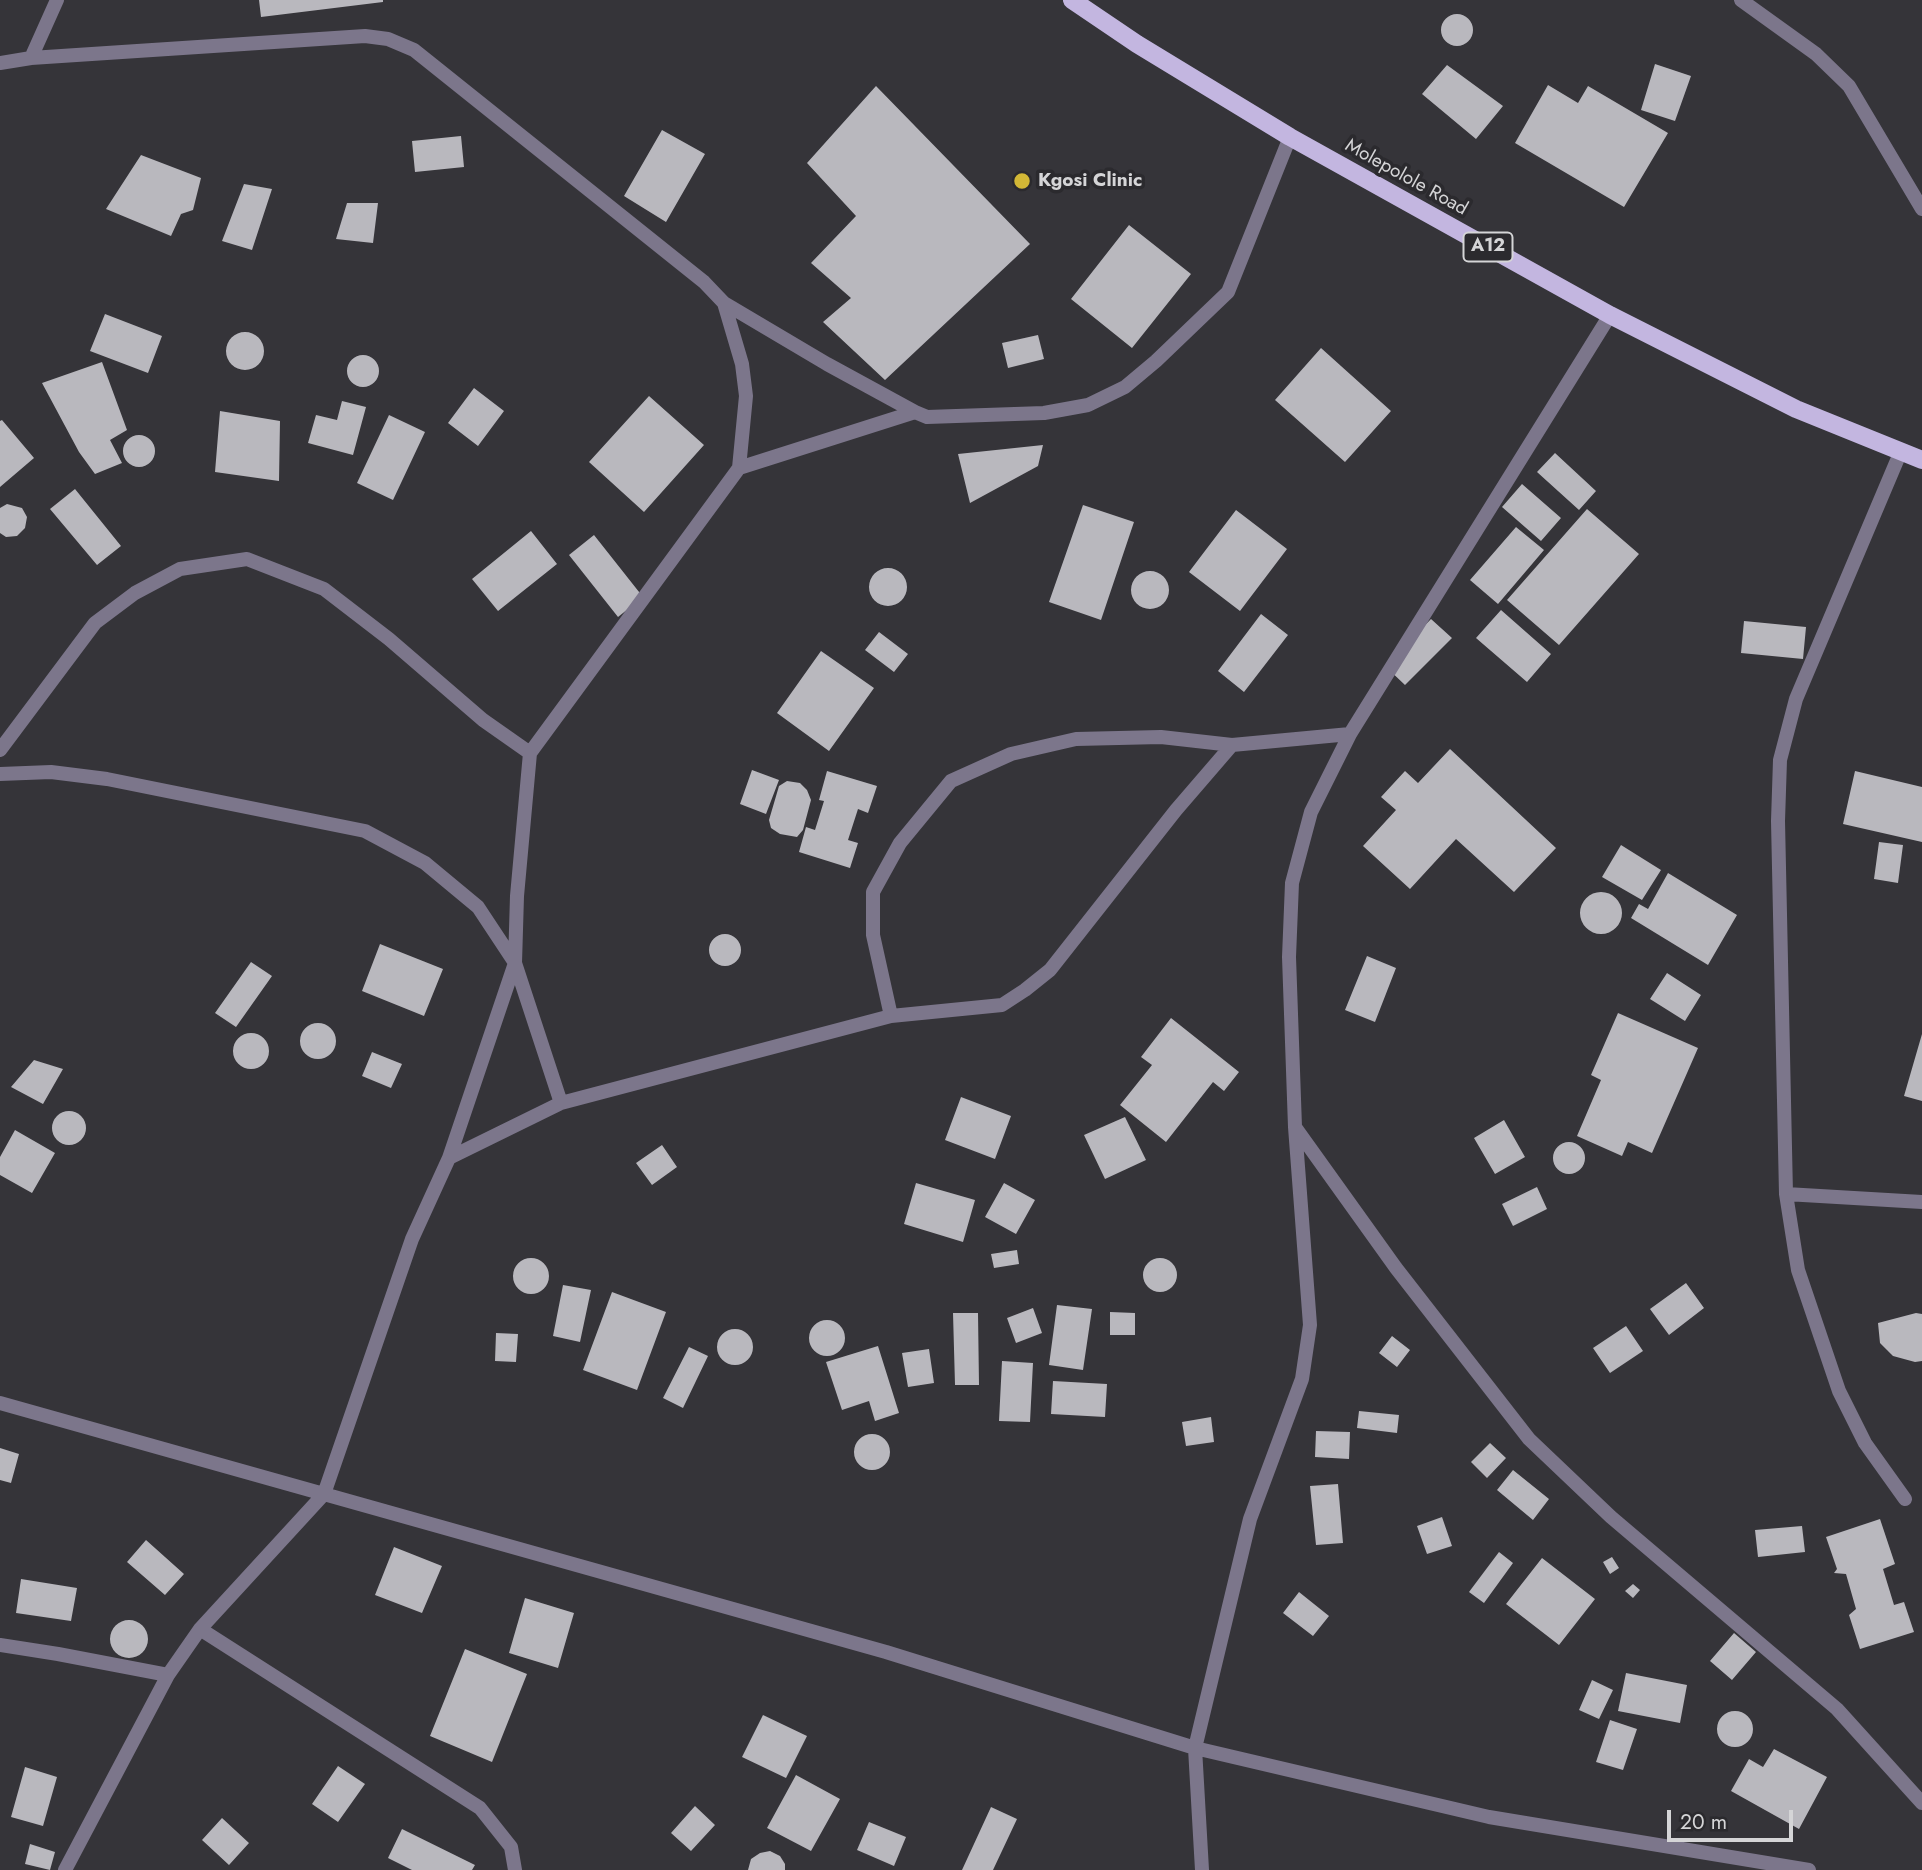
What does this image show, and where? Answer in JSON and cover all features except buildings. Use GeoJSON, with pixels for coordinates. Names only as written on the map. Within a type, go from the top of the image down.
{"type":"FeatureCollection","features":[{"type":"Feature","properties":{"kind":"main road","name":"Molepolole Road"},"geometry":{"type":"LineString","coordinates":[[1072,0],[1137,44],[1290,137],[1610,315],[1796,409],[1922,460]]}},
{"type":"Feature","properties":{"kind":"street"},"geometry":{"type":"LineString","coordinates":[[31,58],[57,0]]}},
{"type":"Feature","properties":{"kind":"street"},"geometry":{"type":"LineString","coordinates":[[1741,0],[1816,54],[1849,86],[1922,209]]}},
{"type":"Feature","properties":{"kind":"street"},"geometry":{"type":"LineString","coordinates":[[0,63],[31,58],[365,36],[388,39],[414,50],[704,282],[724,303],[827,364],[928,417],[1044,413],[1088,405],[1125,387],[1228,292],[1290,137]]}},
{"type":"Feature","properties":{"kind":"street"},"geometry":{"type":"LineString","coordinates":[[65,1870],[168,1675],[200,1629],[324,1494],[412,1239],[449,1158],[516,963],[517,896],[530,753],[739,468],[746,396],[742,364],[724,303]]}},
{"type":"Feature","properties":{"kind":"street"},"geometry":{"type":"LineString","coordinates":[[1202,1870],[1195,1748],[1250,1519],[1301,1379],[1310,1325],[1295,1127],[1289,957],[1292,883],[1311,812],[1350,734],[1610,315]]}},
{"type":"Feature","properties":{"kind":"street"},"geometry":{"type":"LineString","coordinates":[[739,468],[915,412]]}},
{"type":"Feature","properties":{"kind":"street"},"geometry":{"type":"LineString","coordinates":[[1901,451],[1796,698],[1780,760],[1778,821],[1786,1194],[1798,1270],[1839,1391],[1865,1443],[1905,1499]]}},
{"type":"Feature","properties":{"kind":"street"},"geometry":{"type":"LineString","coordinates":[[0,750],[95,623],[135,593],[180,569],[247,559],[324,589],[389,639],[484,720],[530,753]]}},
{"type":"Feature","properties":{"kind":"street"},"geometry":{"type":"LineString","coordinates":[[891,1016],[873,935],[873,892],[900,843],[951,781],[1011,754],[1076,739],[1161,737],[1232,746],[1350,734]]}},
{"type":"Feature","properties":{"kind":"street"},"geometry":{"type":"LineString","coordinates":[[449,1158],[561,1103],[891,1016],[1002,1005],[1050,970],[1176,810],[1232,746]]}},
{"type":"Feature","properties":{"kind":"street"},"geometry":{"type":"LineString","coordinates":[[0,775],[51,772],[107,779],[365,831],[425,863],[478,907],[516,963],[561,1103]]}},
{"type":"Feature","properties":{"kind":"street"},"geometry":{"type":"LineString","coordinates":[[1295,1127],[1396,1268],[1530,1439],[1611,1517],[1838,1709],[1922,1803]]}},
{"type":"Feature","properties":{"kind":"street"},"geometry":{"type":"LineString","coordinates":[[1786,1194],[1922,1202]]}},
{"type":"Feature","properties":{"kind":"street"},"geometry":{"type":"LineString","coordinates":[[0,1403],[886,1652],[1195,1748],[1489,1817],[1809,1870]]}},
{"type":"Feature","properties":{"kind":"street"},"geometry":{"type":"LineString","coordinates":[[200,1629],[480,1808],[511,1847],[515,1870]]}},
{"type":"Feature","properties":{"kind":"street"},"geometry":{"type":"LineString","coordinates":[[0,1645],[168,1675]]}},
{"type":"Feature","properties":{"kind":"place","name":"Kgosi Clinic"},"geometry":{"type":"Point","coordinates":[1022,181]}}]}
